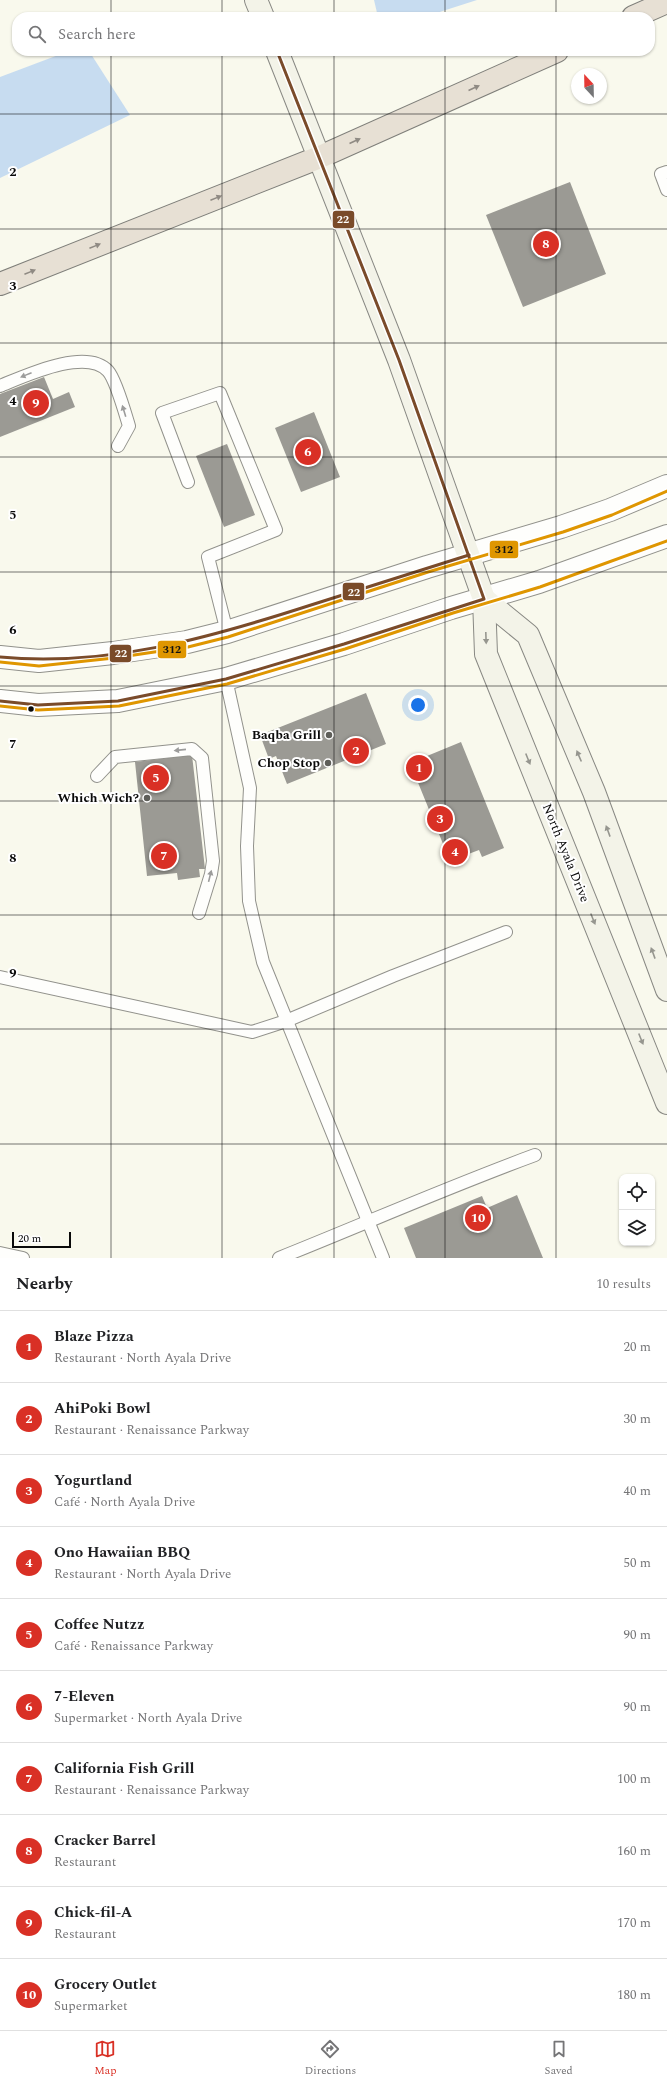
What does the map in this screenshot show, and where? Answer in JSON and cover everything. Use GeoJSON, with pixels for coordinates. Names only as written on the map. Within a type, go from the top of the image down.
{"type":"FeatureCollection","features":[{"type":"Feature","properties":{"kind":"highway"},"geometry":{"type":"LineString","coordinates":[[644,12],[667,2]]}},
{"type":"Feature","properties":{"kind":"highway"},"geometry":{"type":"LineString","coordinates":[[0,284],[320,157],[546,56]]}},
{"type":"Feature","properties":{"kind":"main road","name":"North Ayala Drive"},"geometry":{"type":"LineString","coordinates":[[278,56],[320,157],[399,360],[469,555],[484,599],[486,654],[667,1103]]}},
{"type":"Feature","properties":{"kind":"main road"},"geometry":{"type":"LineString","coordinates":[[484,599],[528,635],[594,792],[667,990]]}},
{"type":"Feature","properties":{"kind":"street"},"geometry":{"type":"LineString","coordinates":[[0,657],[39,660],[113,654],[187,642],[227,632],[561,527],[610,510],[667,486]]}},
{"type":"Feature","properties":{"kind":"street"},"geometry":{"type":"LineString","coordinates":[[0,701],[38,704],[118,701],[226,680],[539,582],[667,536]]}},
{"type":"Feature","properties":{"kind":"lane"},"geometry":{"type":"LineString","coordinates":[[667,172],[661,174],[667,190]]}},
{"type":"Feature","properties":{"kind":"lane"},"geometry":{"type":"LineString","coordinates":[[0,386],[38,370],[79,361],[101,364],[109,372],[129,426],[118,446]]}},
{"type":"Feature","properties":{"kind":"lane"},"geometry":{"type":"LineString","coordinates":[[188,482],[162,413],[220,393],[276,530],[208,557],[227,632]]}},
{"type":"Feature","properties":{"kind":"lane"},"geometry":{"type":"LineString","coordinates":[[226,680],[250,788],[247,846],[250,901],[262,962],[383,1258]]}},
{"type":"Feature","properties":{"kind":"lane"},"geometry":{"type":"LineString","coordinates":[[97,776],[115,757],[192,749],[202,758],[213,861],[211,874],[199,913]]}},
{"type":"Feature","properties":{"kind":"lane"},"geometry":{"type":"LineString","coordinates":[[0,977],[252,1032],[286,1021],[393,976],[506,932]]}},
{"type":"Feature","properties":{"kind":"lane"},"geometry":{"type":"LineString","coordinates":[[278,1258],[469,1180],[535,1156]]}},
{"type":"Feature","properties":{"kind":"lane"},"geometry":{"type":"LineString","coordinates":[[0,1253],[23,1258]]}},
{"type":"Feature","properties":{"kind":"water"},"geometry":{"type":"Polygon","coordinates":[[[374,0],[477,0],[440,12],[377,12],[374,0]]]}},
{"type":"Feature","properties":{"kind":"water"},"geometry":{"type":"Polygon","coordinates":[[[56,56],[92,56],[130,115],[0,178],[0,77],[56,56]]]}},
{"type":"Feature","properties":{"kind":"building"},"geometry":{"type":"Polygon","coordinates":[[[570,182],[606,274],[523,307],[486,215],[570,182]]]}},
{"type":"Feature","properties":{"kind":"building"},"geometry":{"type":"Polygon","coordinates":[[[44,377],[53,399],[69,392],[75,407],[0,437],[0,394],[44,377]]]}},
{"type":"Feature","properties":{"kind":"building"},"geometry":{"type":"Polygon","coordinates":[[[314,412],[340,477],[301,492],[275,428],[314,412]]]}},
{"type":"Feature","properties":{"kind":"building"},"geometry":{"type":"Polygon","coordinates":[[[227,444],[255,515],[224,527],[196,456],[227,444]]]}},
{"type":"Feature","properties":{"kind":"building"},"geometry":{"type":"Polygon","coordinates":[[[366,693],[386,744],[287,784],[276,756],[269,759],[260,735],[366,693]]]}},
{"type":"Feature","properties":{"kind":"building"},"geometry":{"type":"Polygon","coordinates":[[[461,742],[504,848],[482,857],[479,850],[450,861],[410,763],[461,742]]]}},
{"type":"Feature","properties":{"kind":"building"},"geometry":{"type":"Polygon","coordinates":[[[192,755],[205,869],[199,869],[200,877],[178,880],[177,873],[147,876],[135,762],[192,755]]]}},
{"type":"Feature","properties":{"kind":"building"},"geometry":{"type":"Polygon","coordinates":[[[517,1195],[543,1258],[416,1258],[404,1228],[482,1196],[487,1208],[517,1195]]]}},
{"type":"Feature","properties":{"kind":"transit line","name":"22"},"geometry":{"type":"LineString","coordinates":[[0,701],[38,705],[118,701],[226,679],[344,644],[484,599],[399,360],[279,56]]}},
{"type":"Feature","properties":{"kind":"transit line","name":"312"},"geometry":{"type":"LineString","coordinates":[[0,662],[39,666],[114,658],[188,647],[228,637],[428,572],[563,532],[612,515],[667,491]]}},
{"type":"Feature","properties":{"kind":"transit line","name":"312"},"geometry":{"type":"LineString","coordinates":[[0,706],[38,710],[119,706],[227,684],[345,649],[453,613],[540,587],[667,541]]}},
{"type":"Feature","properties":{"kind":"transit line","name":"22"},"geometry":{"type":"LineString","coordinates":[[0,657],[40,659],[80,658],[119,654],[196,639],[273,617],[469,555]]}},
{"type":"Feature","properties":{"kind":"place","name":"Cracker Barrel"},"geometry":{"type":"Point","coordinates":[546,244]}},
{"type":"Feature","properties":{"kind":"place","name":"Chick-fil-A"},"geometry":{"type":"Point","coordinates":[36,403]}},
{"type":"Feature","properties":{"kind":"place","name":"7-Eleven"},"geometry":{"type":"Point","coordinates":[308,452]}},
{"type":"Feature","properties":{"kind":"place","name":"Baqba Grill"},"geometry":{"type":"Point","coordinates":[329,735]}},
{"type":"Feature","properties":{"kind":"place","name":"AhiPoki Bowl"},"geometry":{"type":"Point","coordinates":[356,751]}},
{"type":"Feature","properties":{"kind":"place","name":"Chop Stop"},"geometry":{"type":"Point","coordinates":[328,763]}},
{"type":"Feature","properties":{"kind":"place","name":"Blaze Pizza"},"geometry":{"type":"Point","coordinates":[419,768]}},
{"type":"Feature","properties":{"kind":"place","name":"Coffee Nutzz"},"geometry":{"type":"Point","coordinates":[156,778]}},
{"type":"Feature","properties":{"kind":"place","name":"Which Wich?"},"geometry":{"type":"Point","coordinates":[147,798]}},
{"type":"Feature","properties":{"kind":"place","name":"Yogurtland"},"geometry":{"type":"Point","coordinates":[440,819]}},
{"type":"Feature","properties":{"kind":"place","name":"Ono Hawaiian BBQ"},"geometry":{"type":"Point","coordinates":[455,852]}},
{"type":"Feature","properties":{"kind":"place","name":"California Fish Grill"},"geometry":{"type":"Point","coordinates":[164,856]}},
{"type":"Feature","properties":{"kind":"place","name":"Grocery Outlet"},"geometry":{"type":"Point","coordinates":[478,1218]}}]}
